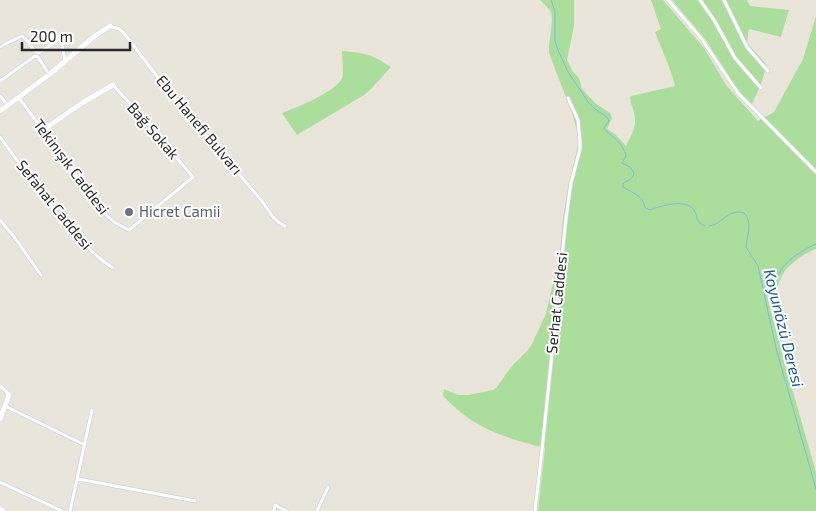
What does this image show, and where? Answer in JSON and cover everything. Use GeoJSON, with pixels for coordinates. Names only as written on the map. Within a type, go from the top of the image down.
{"type":"FeatureCollection","features":[{"type":"Feature","properties":{"kind":"street"},"geometry":{"type":"LineString","coordinates":[[668,0],[701,38],[738,93],[816,172]]}},
{"type":"Feature","properties":{"kind":"street"},"geometry":{"type":"LineString","coordinates":[[700,0],[714,20],[735,58],[761,88]]}},
{"type":"Feature","properties":{"kind":"street"},"geometry":{"type":"LineString","coordinates":[[724,0],[748,47],[768,71]]}},
{"type":"Feature","properties":{"kind":"street"},"geometry":{"type":"LineString","coordinates":[[0,111],[110,26]]}},
{"type":"Feature","properties":{"kind":"street","name":"Ebu Hanefi Bulvarı"},"geometry":{"type":"LineString","coordinates":[[110,26],[123,32],[166,88],[261,200],[273,218],[285,226]]}},
{"type":"Feature","properties":{"kind":"street"},"geometry":{"type":"LineString","coordinates":[[0,47],[21,36],[26,38],[47,71]]}},
{"type":"Feature","properties":{"kind":"street"},"geometry":{"type":"LineString","coordinates":[[0,81],[61,38],[66,61]]}},
{"type":"Feature","properties":{"kind":"street"},"geometry":{"type":"LineString","coordinates":[[43,130],[112,85]]}},
{"type":"Feature","properties":{"kind":"street","name":"Bağ Sokak"},"geometry":{"type":"LineString","coordinates":[[112,85],[193,177],[129,230]]}},
{"type":"Feature","properties":{"kind":"street"},"geometry":{"type":"LineString","coordinates":[[0,96],[5,102]]}},
{"type":"Feature","properties":{"kind":"street","name":"Tekinışık Caddesi"},"geometry":{"type":"LineString","coordinates":[[19,98],[104,212],[114,222],[129,230]]}},
{"type":"Feature","properties":{"kind":"street","name":"Serhat Caddesi"},"geometry":{"type":"LineString","coordinates":[[535,511],[566,218],[571,183],[580,149],[579,126],[568,98]]}},
{"type":"Feature","properties":{"kind":"street","name":"Sefahat Caddesi"},"geometry":{"type":"LineString","coordinates":[[0,138],[57,214],[104,263],[113,268]]}},
{"type":"Feature","properties":{"kind":"street"},"geometry":{"type":"LineString","coordinates":[[0,220],[41,275]]}},
{"type":"Feature","properties":{"kind":"street"},"geometry":{"type":"LineString","coordinates":[[0,386],[6,390],[9,396],[0,419]]}},
{"type":"Feature","properties":{"kind":"street"},"geometry":{"type":"LineString","coordinates":[[5,406],[85,445]]}},
{"type":"Feature","properties":{"kind":"street"},"geometry":{"type":"LineString","coordinates":[[70,511],[92,410]]}},
{"type":"Feature","properties":{"kind":"street"},"geometry":{"type":"LineString","coordinates":[[78,479],[195,501]]}},
{"type":"Feature","properties":{"kind":"street"},"geometry":{"type":"LineString","coordinates":[[0,482],[62,511]]}},
{"type":"Feature","properties":{"kind":"street"},"geometry":{"type":"LineString","coordinates":[[317,511],[328,487]]}},
{"type":"Feature","properties":{"kind":"street"},"geometry":{"type":"LineString","coordinates":[[274,511],[275,506],[286,511]]}},
{"type":"Feature","properties":{"kind":"green space"},"geometry":{"type":"Polygon","coordinates":[[[540,0],[574,0],[574,26],[567,60],[573,72],[579,78],[582,89],[596,104],[610,113],[612,118],[607,129],[616,135],[626,146],[635,126],[631,96],[675,86],[655,32],[661,29],[651,0],[663,0],[704,48],[726,85],[758,121],[774,112],[803,59],[816,16],[816,249],[793,263],[783,274],[776,290],[767,296],[816,472],[816,511],[538,511],[545,448],[484,428],[463,414],[443,396],[444,389],[458,395],[468,395],[493,390],[497,387],[511,367],[528,350],[546,314],[560,252],[563,218],[578,145],[578,135],[573,116],[549,53],[551,13],[540,0]]]}},
{"type":"Feature","properties":{"kind":"green space"},"geometry":{"type":"Polygon","coordinates":[[[672,0],[747,0],[750,6],[789,10],[781,37],[749,29],[747,43],[767,65],[752,104],[738,91],[706,40],[672,0]]]}},
{"type":"Feature","properties":{"kind":"green space"},"geometry":{"type":"Polygon","coordinates":[[[342,51],[368,55],[391,67],[364,95],[297,135],[282,113],[315,99],[338,83],[343,75],[342,51]]]}},
{"type":"Feature","properties":{"kind":"waterway","name":"Koyunözü Deresi"},"geometry":{"type":"LineString","coordinates":[[551,0],[555,12],[555,41],[568,72],[589,103],[607,117],[609,121],[604,129],[615,138],[625,151],[626,156],[622,163],[630,167],[634,173],[631,179],[623,184],[623,187],[638,196],[645,207],[650,210],[673,204],[690,206],[694,210],[698,221],[705,226]]}},
{"type":"Feature","properties":{"kind":"waterway","name":"Koyunözü Deresi"},"geometry":{"type":"LineString","coordinates":[[709,226],[714,225],[733,213],[744,213],[747,217],[749,229],[746,247],[758,266],[776,348],[816,489]]}},
{"type":"Feature","properties":{"kind":"waterway"},"geometry":{"type":"LineString","coordinates":[[764,291],[773,284],[781,270],[792,258],[816,244]]}},
{"type":"Feature","properties":{"kind":"place","name":"Hicret Camii"},"geometry":{"type":"Point","coordinates":[129,212]}}]}
